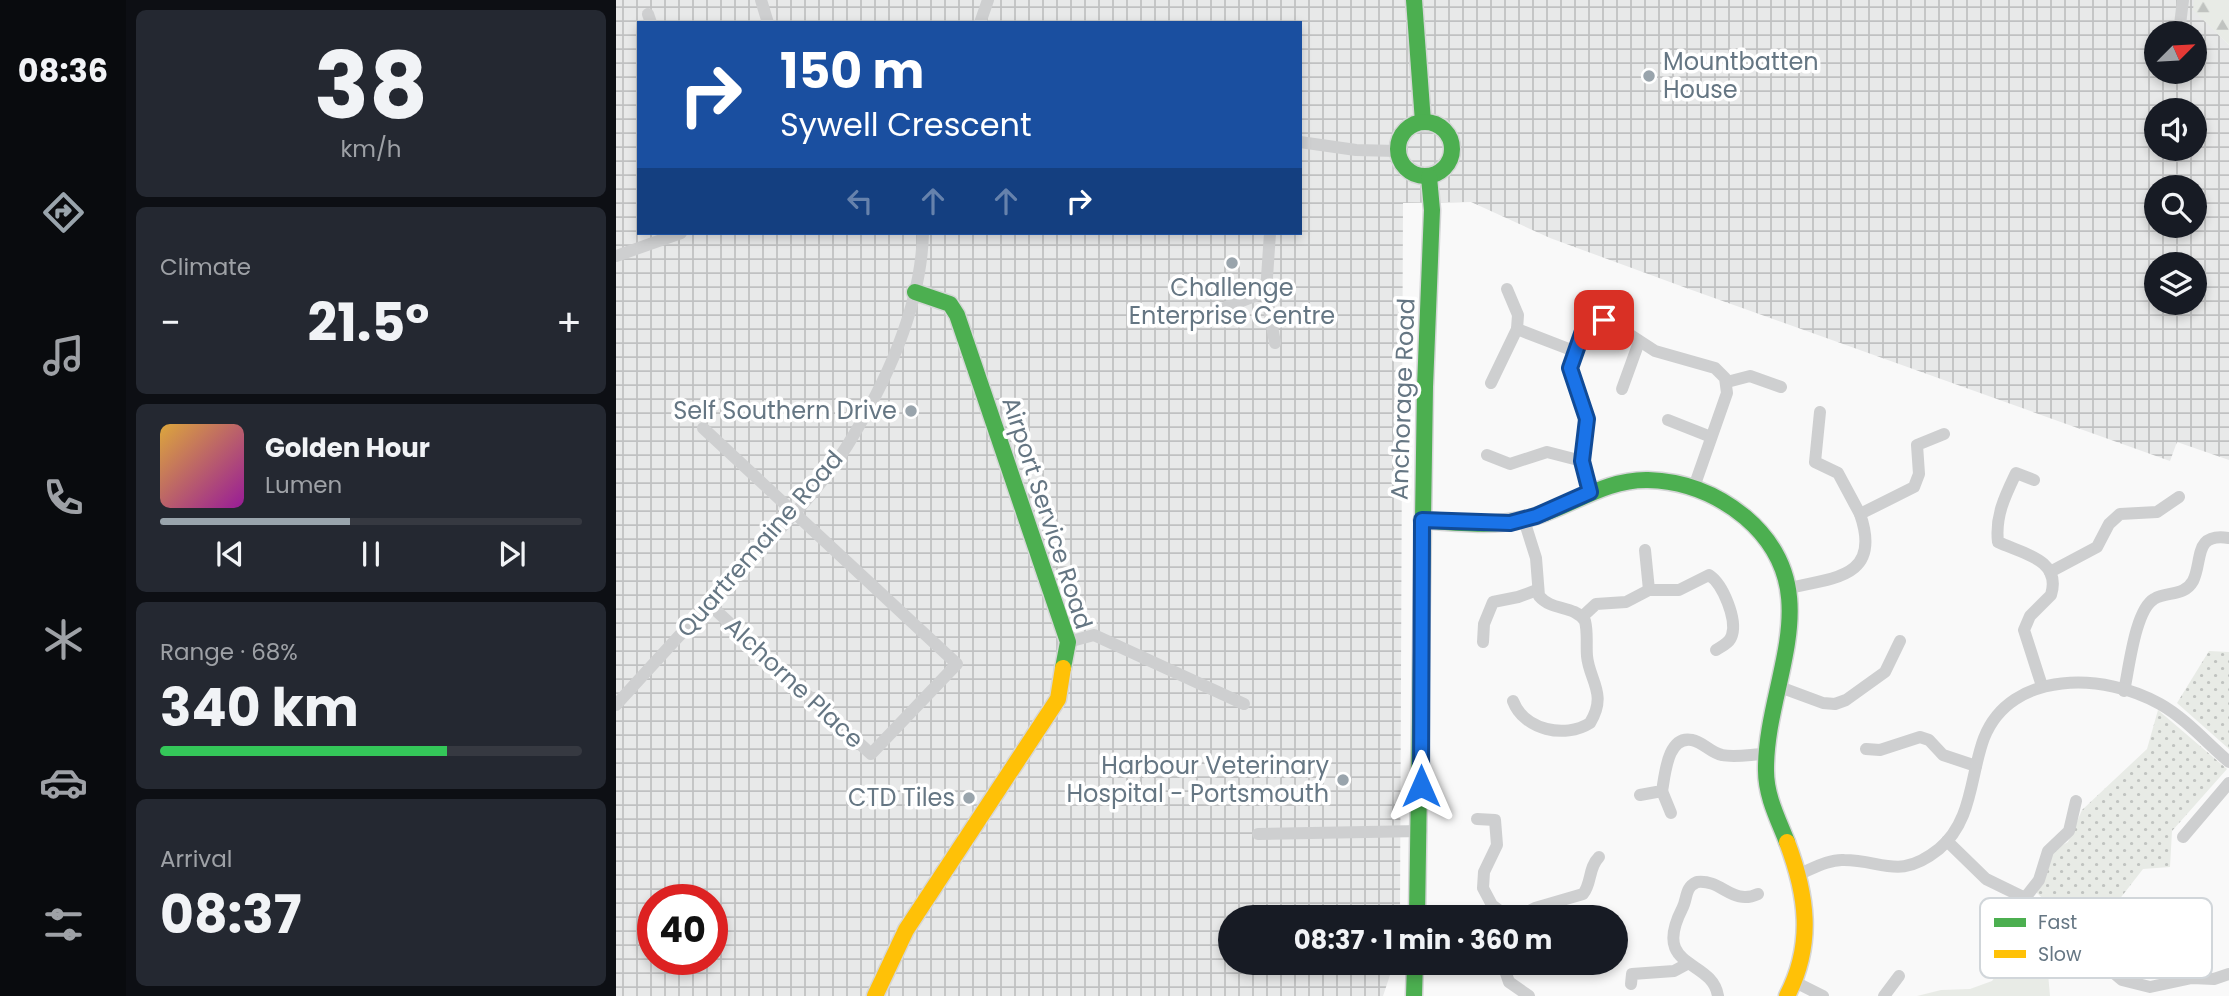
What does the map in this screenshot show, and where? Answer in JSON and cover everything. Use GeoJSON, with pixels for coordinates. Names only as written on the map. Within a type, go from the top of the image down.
{"type":"FeatureCollection","features":[{"type":"Feature","properties":{"kind":"street"},"geometry":{"type":"LineString","coordinates":[[761,0],[767,21]]}},
{"type":"Feature","properties":{"kind":"street"},"geometry":{"type":"LineString","coordinates":[[981,21],[988,0]]}},
{"type":"Feature","properties":{"kind":"street"},"geometry":{"type":"LineString","coordinates":[[1414,0],[1423,122]]}},
{"type":"Feature","properties":{"kind":"street"},"geometry":{"type":"LineString","coordinates":[[2180,21],[2183,0]]}},
{"type":"Feature","properties":{"kind":"street"},"geometry":{"type":"LineString","coordinates":[[1423,122],[1441,127],[1447,133],[1452,149],[1443,170],[1429,177],[1411,173],[1404,167],[1397,151],[1398,142],[1408,128],[1423,122]]}},
{"type":"Feature","properties":{"kind":"street"},"geometry":{"type":"LineString","coordinates":[[1302,142],[1356,150],[1397,151]]}},
{"type":"Feature","properties":{"kind":"street","name":"Anchorage Road"},"geometry":{"type":"LineString","coordinates":[[1418,905],[1421,831],[1422,520],[1432,210],[1429,177]]}},
{"type":"Feature","properties":{"kind":"street"},"geometry":{"type":"LineString","coordinates":[[616,256],[675,235]]}},
{"type":"Feature","properties":{"kind":"street"},"geometry":{"type":"LineString","coordinates":[[915,292],[923,235]]}},
{"type":"Feature","properties":{"kind":"street"},"geometry":{"type":"LineString","coordinates":[[1270,235],[1266,292],[1275,343]]}},
{"type":"Feature","properties":{"kind":"street"},"geometry":{"type":"LineString","coordinates":[[1492,383],[1517,328],[1518,315],[1507,289]]}},
{"type":"Feature","properties":{"kind":"street","name":"Quartremaine Road"},"geometry":{"type":"LineString","coordinates":[[616,705],[795,512],[846,447],[885,376],[915,292]]}},
{"type":"Feature","properties":{"kind":"street","name":"Airport Service Road"},"geometry":{"type":"LineString","coordinates":[[875,996],[906,930],[1058,699],[1068,642],[957,314],[950,304],[915,292]]}},
{"type":"Feature","properties":{"kind":"street"},"geometry":{"type":"LineString","coordinates":[[1226,307],[1266,292]]}},
{"type":"Feature","properties":{"kind":"street"},"geometry":{"type":"LineString","coordinates":[[1590,492],[1582,461],[1588,425],[1584,405],[1572,379],[1574,351],[1583,331],[1597,320],[1612,323],[1639,342],[1678,359],[1715,368],[1727,383],[1727,393],[1694,487]]}},
{"type":"Feature","properties":{"kind":"street"},"geometry":{"type":"LineString","coordinates":[[1517,328],[1574,351]]}},
{"type":"Feature","properties":{"kind":"street"},"geometry":{"type":"LineString","coordinates":[[1622,389],[1639,342]]}},
{"type":"Feature","properties":{"kind":"street"},"geometry":{"type":"LineString","coordinates":[[1727,383],[1750,376],[1782,387]]}},
{"type":"Feature","properties":{"kind":"street"},"geometry":{"type":"LineString","coordinates":[[1788,588],[1839,577],[1858,565],[1866,548],[1866,531],[1860,514],[1838,474],[1815,462],[1820,412]]}},
{"type":"Feature","properties":{"kind":"street"},"geometry":{"type":"LineString","coordinates":[[1668,420],[1712,437]]}},
{"type":"Feature","properties":{"kind":"street"},"geometry":{"type":"LineString","coordinates":[[703,428],[795,512]]}},
{"type":"Feature","properties":{"kind":"street"},"geometry":{"type":"LineString","coordinates":[[1860,514],[1912,490],[1919,474],[1917,445],[1944,434]]}},
{"type":"Feature","properties":{"kind":"street"},"geometry":{"type":"LineString","coordinates":[[1487,455],[1516,465],[1547,452],[1582,461]]}},
{"type":"Feature","properties":{"kind":"street"},"geometry":{"type":"LineString","coordinates":[[2034,480],[2016,473],[1997,520],[1998,542],[2038,558],[2050,572],[2051,595],[2030,616],[2023,634],[2042,686]]}},
{"type":"Feature","properties":{"kind":"street"},"geometry":{"type":"LineString","coordinates":[[1422,520],[1496,523],[1524,520],[1590,492],[1644,480],[1669,480],[1715,494],[1747,517],[1771,548],[1788,588],[1791,632],[1766,754],[1766,778],[1805,900],[1807,925],[1804,953],[1791,989],[1823,996]]}},
{"type":"Feature","properties":{"kind":"street"},"geometry":{"type":"LineString","coordinates":[[2050,572],[2098,547],[2109,524],[2120,514],[2157,512],[2179,498]]}},
{"type":"Feature","properties":{"kind":"street","name":"Alchorne Place"},"geometry":{"type":"LineString","coordinates":[[709,604],[871,754],[957,664],[795,512]]}},
{"type":"Feature","properties":{"kind":"street"},"geometry":{"type":"LineString","coordinates":[[1513,701],[1523,720],[1546,729],[1584,726],[1593,718],[1596,706],[1596,681],[1587,659],[1587,632],[1582,617],[1574,610],[1548,605],[1537,590],[1536,558],[1524,520]]}},
{"type":"Feature","properties":{"kind":"street"},"geometry":{"type":"LineString","coordinates":[[2124,691],[2144,608],[2155,598],[2185,589],[2192,581],[2203,545],[2216,537],[2229,538]]}},
{"type":"Feature","properties":{"kind":"street"},"geometry":{"type":"LineString","coordinates":[[1646,550],[1648,590]]}},
{"type":"Feature","properties":{"kind":"street"},"geometry":{"type":"LineString","coordinates":[[1582,617],[1596,604],[1626,602],[1648,590],[1679,590],[1704,577],[1712,577],[1723,593],[1732,630],[1730,640],[1716,650]]}},
{"type":"Feature","properties":{"kind":"street"},"geometry":{"type":"LineString","coordinates":[[1483,642],[1484,624],[1493,602],[1537,590]]}},
{"type":"Feature","properties":{"kind":"street"},"geometry":{"type":"LineString","coordinates":[[1068,642],[1094,635],[1244,704]]}},
{"type":"Feature","properties":{"kind":"street"},"geometry":{"type":"LineString","coordinates":[[1780,687],[1822,703],[1835,704],[1846,700],[1885,672],[1900,641]]}},
{"type":"Feature","properties":{"kind":"street"},"geometry":{"type":"LineString","coordinates":[[1798,874],[1842,860],[1880,867],[1905,866],[1923,859],[1947,842],[1962,817],[1984,736],[2000,712],[2016,699],[2042,686],[2074,682],[2124,691],[2162,705],[2229,762]]}},
{"type":"Feature","properties":{"kind":"street"},"geometry":{"type":"LineString","coordinates":[[1866,749],[1880,750],[1920,737],[1929,740],[1943,755],[1976,766]]}},
{"type":"Feature","properties":{"kind":"street"},"geometry":{"type":"LineString","coordinates":[[1671,813],[1662,791],[1667,760],[1675,746],[1686,740],[1694,740],[1721,755],[1766,754]]}},
{"type":"Feature","properties":{"kind":"street"},"geometry":{"type":"LineString","coordinates":[[2183,837],[2229,783]]}},
{"type":"Feature","properties":{"kind":"street"},"geometry":{"type":"LineString","coordinates":[[1640,795],[1662,791]]}},
{"type":"Feature","properties":{"kind":"street"},"geometry":{"type":"LineString","coordinates":[[1947,842],[1992,884],[2025,898],[2039,880],[2048,851],[2069,831],[2076,801]]}},
{"type":"Feature","properties":{"kind":"street"},"geometry":{"type":"LineString","coordinates":[[1494,905],[1487,899],[1483,888],[1484,872],[1497,845],[1496,806]]}},
{"type":"Feature","properties":{"kind":"street"},"geometry":{"type":"LineString","coordinates":[[1477,819],[1495,820]]}},
{"type":"Feature","properties":{"kind":"street"},"geometry":{"type":"LineString","coordinates":[[1258,834],[1421,831]]}},
{"type":"Feature","properties":{"kind":"street"},"geometry":{"type":"LineString","coordinates":[[1545,905],[1583,894],[1588,886],[1593,863],[1599,857]]}},
{"type":"Feature","properties":{"kind":"street"},"geometry":{"type":"LineString","coordinates":[[1718,996],[1716,985],[1706,974],[1687,964],[1678,952],[1672,933],[1690,886],[1701,881],[1711,882],[1731,895],[1743,898],[1758,894]]}},
{"type":"Feature","properties":{"kind":"street"},"geometry":{"type":"LineString","coordinates":[[1631,984],[1632,974],[1674,971],[1687,964]]}},
{"type":"Feature","properties":{"kind":"street"},"geometry":{"type":"LineString","coordinates":[[2120,978],[2140,991],[2192,978],[2214,979],[2229,974]]}},
{"type":"Feature","properties":{"kind":"street"},"geometry":{"type":"LineString","coordinates":[[1414,996],[1415,975]]}},
{"type":"Feature","properties":{"kind":"street"},"geometry":{"type":"LineString","coordinates":[[1507,975],[1509,982],[1529,996]]}},
{"type":"Feature","properties":{"kind":"street"},"geometry":{"type":"LineString","coordinates":[[1884,996],[1899,976]]}},
{"type":"Feature","properties":{"kind":"shaded area"},"geometry":{"type":"Polygon","coordinates":[[[616,0],[2194,0],[2194,10],[2205,21],[2144,21],[2144,84],[2207,84],[2207,23],[2229,45],[2229,460],[2177,442],[2170,461],[1550,238],[1471,202],[1403,203],[1400,905],[1218,905],[1218,975],[1390,975],[1383,996],[616,996],[616,0]]]}},
{"type":"Feature","properties":{"kind":"green space"},"geometry":{"type":"Polygon","coordinates":[[[2194,0],[2229,0],[2229,45],[2207,21],[2193,10],[2194,0]]]}},
{"type":"Feature","properties":{"kind":"green space"},"geometry":{"type":"Polygon","coordinates":[[[2209,651],[2229,652],[2229,749],[2177,703],[2209,651]]]}},
{"type":"Feature","properties":{"kind":"green space"},"geometry":{"type":"Polygon","coordinates":[[[2158,710],[2227,769],[2172,831],[2170,867],[2143,869],[2120,898],[2042,898],[2037,893],[2052,851],[2068,842],[2082,810],[2147,749],[2158,710]]]}},
{"type":"Feature","properties":{"kind":"green space"},"geometry":{"type":"Polygon","coordinates":[[[1994,978],[2048,978],[2050,996],[1917,996],[1941,990],[1970,989],[1994,978]]]}},
{"type":"Feature","properties":{"kind":"traffic: fast"},"geometry":{"type":"LineString","coordinates":[[1414,0],[1423,122]]}},
{"type":"Feature","properties":{"kind":"traffic: fast"},"geometry":{"type":"LineString","coordinates":[[1430,122],[1440,126],[1448,134],[1452,149],[1448,164],[1440,172],[1420,176],[1410,172],[1402,164],[1398,144],[1402,134],[1410,126],[1430,122]]}},
{"type":"Feature","properties":{"kind":"traffic: fast"},"geometry":{"type":"LineString","coordinates":[[1417,905],[1425,387],[1432,210],[1429,177]]}},
{"type":"Feature","properties":{"kind":"traffic: fast"},"geometry":{"type":"LineString","coordinates":[[915,292],[950,304],[957,315],[1068,642],[1063,668]]}},
{"type":"Feature","properties":{"kind":"traffic: fast"},"geometry":{"type":"LineString","coordinates":[[1422,520],[1505,523],[1533,517],[1603,488],[1648,480],[1700,490],[1745,517],[1771,545],[1785,575],[1790,606],[1788,638],[1768,737],[1766,771],[1770,798],[1787,842]]}},
{"type":"Feature","properties":{"kind":"traffic: fast"},"geometry":{"type":"LineString","coordinates":[[1414,996],[1415,975]]}},
{"type":"Feature","properties":{"kind":"traffic: slow"},"geometry":{"type":"LineString","coordinates":[[875,996],[906,930],[1058,699],[1063,668]]}},
{"type":"Feature","properties":{"kind":"traffic: slow"},"geometry":{"type":"LineString","coordinates":[[1787,842],[1799,881],[1805,919],[1801,957],[1787,996]]}},
{"type":"Feature","properties":{"kind":"place","name":"Mountbatten House"},"geometry":{"type":"Point","coordinates":[1649,76]}},
{"type":"Feature","properties":{"kind":"place","name":"Challenge Enterprise Centre"},"geometry":{"type":"Point","coordinates":[1232,263]}},
{"type":"Feature","properties":{"kind":"place","name":"Self Southern Drive"},"geometry":{"type":"Point","coordinates":[911,411]}},
{"type":"Feature","properties":{"kind":"place","name":"Harbour Veterinary Hospital - Portsmouth"},"geometry":{"type":"Point","coordinates":[1343,780]}},
{"type":"Feature","properties":{"kind":"place","name":"CTD Tiles"},"geometry":{"type":"Point","coordinates":[969,798]}},
{"type":"Feature","properties":{"kind":"route"},"geometry":{"type":"LineString","coordinates":[[1421,786],[1422,520],[1510,523],[1536,516],[1590,492],[1582,461],[1588,430],[1587,419],[1570,368],[1580,335],[1594,321],[1604,320]]}}]}
